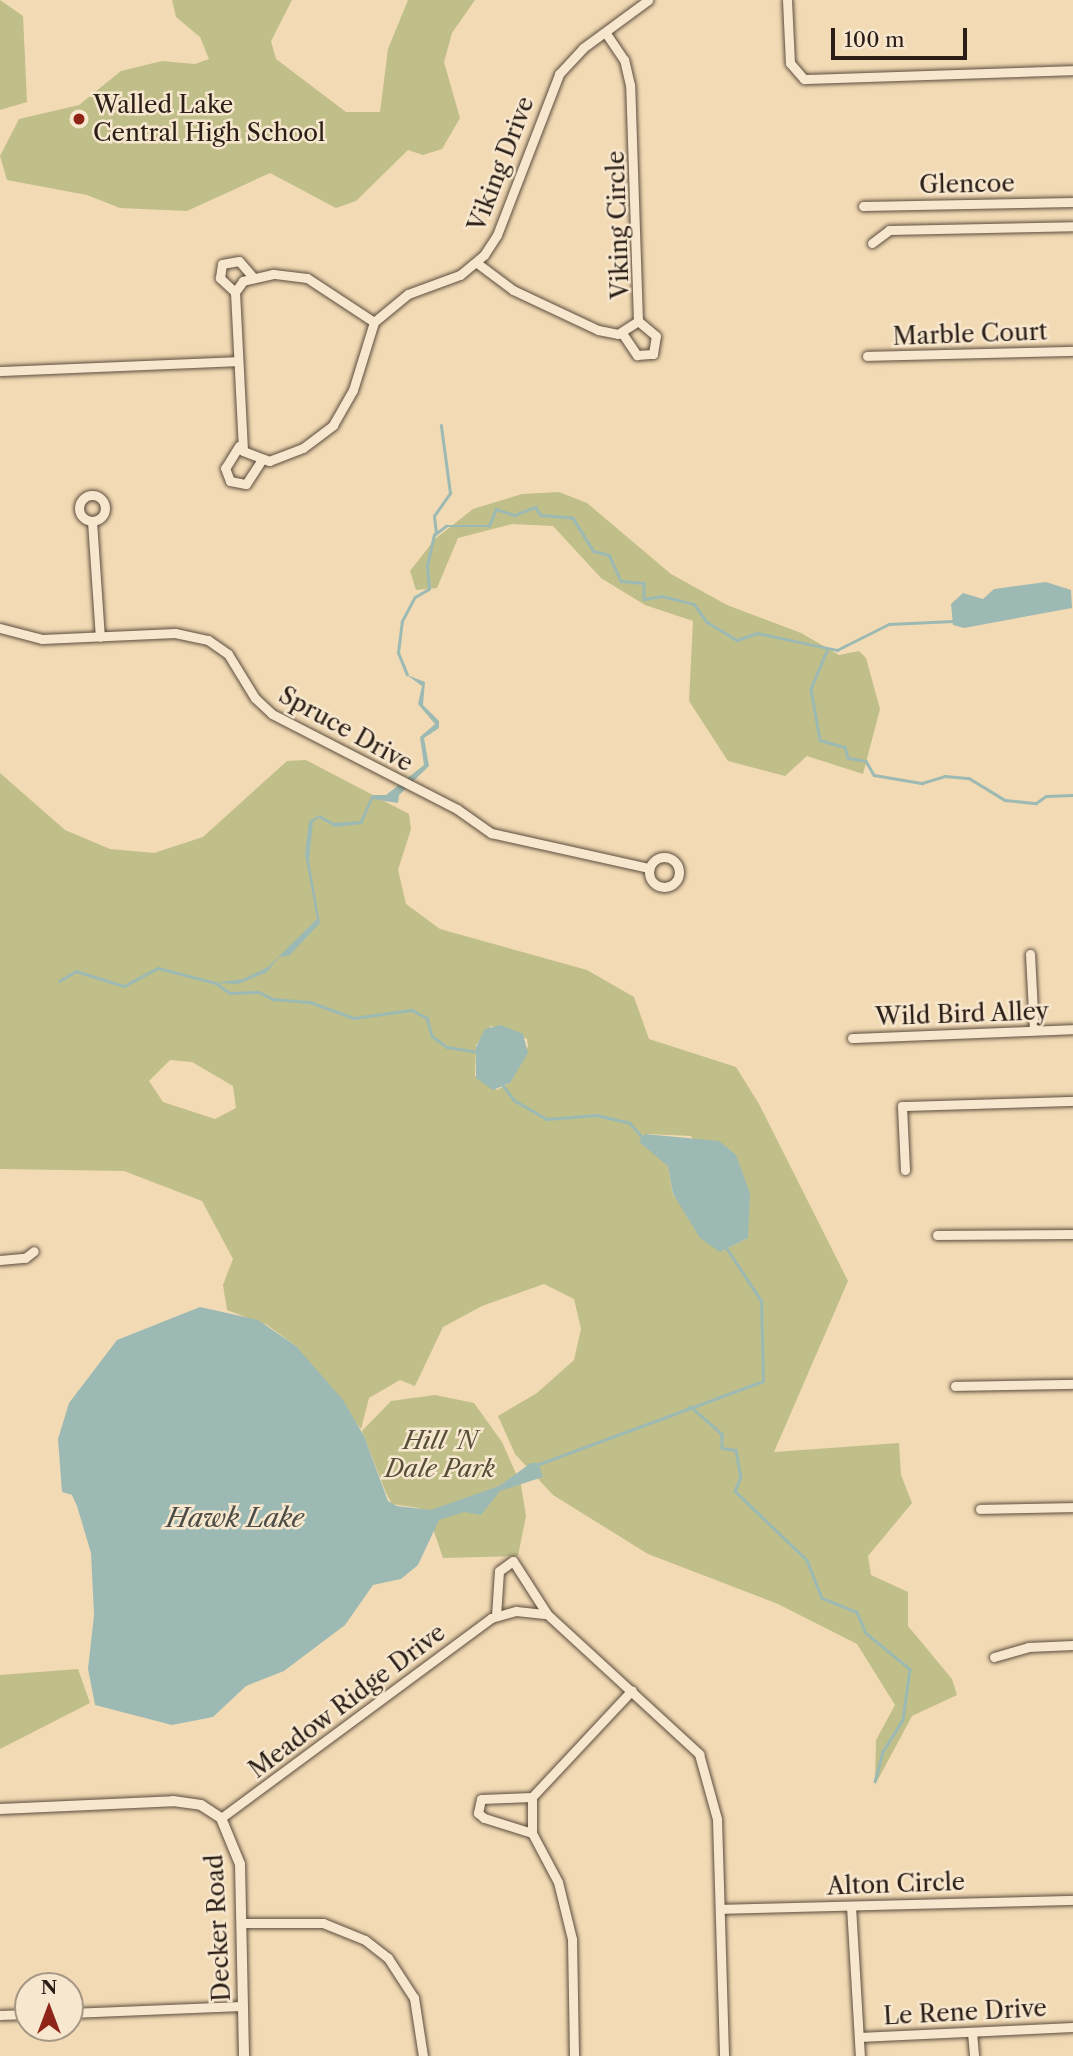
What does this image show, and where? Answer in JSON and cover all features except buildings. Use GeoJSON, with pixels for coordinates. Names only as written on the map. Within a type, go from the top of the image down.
{"type":"FeatureCollection","features":[{"type":"Feature","properties":{"kind":"street","name":"Viking Drive"},"geometry":{"type":"LineString","coordinates":[[374,322],[408,294],[447,281],[477,263],[497,235],[555,81],[573,56],[648,0]]}},
{"type":"Feature","properties":{"kind":"street"},"geometry":{"type":"LineString","coordinates":[[787,0],[790,63],[804,79],[1073,70]]}},
{"type":"Feature","properties":{"kind":"street","name":"Viking Circle"},"geometry":{"type":"LineString","coordinates":[[477,263],[513,290],[598,330],[622,333],[638,321],[630,85],[625,63],[606,33]]}},
{"type":"Feature","properties":{"kind":"street","name":"Glencoe"},"geometry":{"type":"LineString","coordinates":[[863,206],[1073,202]]}},
{"type":"Feature","properties":{"kind":"street"},"geometry":{"type":"LineString","coordinates":[[872,243],[889,230],[1073,226]]}},
{"type":"Feature","properties":{"kind":"street"},"geometry":{"type":"LineString","coordinates":[[235,292],[253,277],[283,274],[320,283],[374,322],[353,390],[333,425],[303,448],[261,461],[246,484],[230,481],[225,468],[239,446],[235,292],[220,278],[222,264],[239,261],[253,277]]}},
{"type":"Feature","properties":{"kind":"street"},"geometry":{"type":"LineString","coordinates":[[622,333],[635,354],[653,354],[657,338],[638,321]]}},
{"type":"Feature","properties":{"kind":"street","name":"Marble Court"},"geometry":{"type":"LineString","coordinates":[[867,356],[1073,351]]}},
{"type":"Feature","properties":{"kind":"street"},"geometry":{"type":"LineString","coordinates":[[0,371],[236,361]]}},
{"type":"Feature","properties":{"kind":"street"},"geometry":{"type":"LineString","coordinates":[[239,446],[261,461]]}},
{"type":"Feature","properties":{"kind":"street"},"geometry":{"type":"LineString","coordinates":[[92,522],[100,637]]}},
{"type":"Feature","properties":{"kind":"street","name":"Spruce Drive"},"geometry":{"type":"LineString","coordinates":[[0,628],[42,639],[179,633],[213,642],[228,654],[268,712],[509,840],[649,868]]}},
{"type":"Feature","properties":{"kind":"street"},"geometry":{"type":"LineString","coordinates":[[1030,954],[1034,1030]]}},
{"type":"Feature","properties":{"kind":"street","name":"Wild Bird Alley"},"geometry":{"type":"LineString","coordinates":[[852,1038],[1073,1028]]}},
{"type":"Feature","properties":{"kind":"street"},"geometry":{"type":"LineString","coordinates":[[905,1170],[902,1106],[1073,1101]]}},
{"type":"Feature","properties":{"kind":"street"},"geometry":{"type":"LineString","coordinates":[[937,1235],[1073,1234]]}},
{"type":"Feature","properties":{"kind":"street"},"geometry":{"type":"LineString","coordinates":[[0,1260],[25,1258],[34,1251]]}},
{"type":"Feature","properties":{"kind":"street"},"geometry":{"type":"LineString","coordinates":[[955,1386],[1073,1384]]}},
{"type":"Feature","properties":{"kind":"street"},"geometry":{"type":"LineString","coordinates":[[980,1509],[1073,1507]]}},
{"type":"Feature","properties":{"kind":"street"},"geometry":{"type":"LineString","coordinates":[[547,1614],[496,1616],[499,1571],[513,1561],[547,1614],[681,1734],[708,1773],[717,1819],[724,2056]]}},
{"type":"Feature","properties":{"kind":"street","name":"Meadow Ridge Drive"},"geometry":{"type":"LineString","coordinates":[[221,1818],[496,1616]]}},
{"type":"Feature","properties":{"kind":"street"},"geometry":{"type":"LineString","coordinates":[[994,1657],[1028,1647],[1073,1645]]}},
{"type":"Feature","properties":{"kind":"street"},"geometry":{"type":"LineString","coordinates":[[574,2056],[566,1907],[532,1833],[532,1797],[632,1690]]}},
{"type":"Feature","properties":{"kind":"street"},"geometry":{"type":"LineString","coordinates":[[532,1797],[489,1797],[478,1806],[484,1818],[532,1833]]}},
{"type":"Feature","properties":{"kind":"street","name":"Decker Road"},"geometry":{"type":"LineString","coordinates":[[0,1809],[173,1801],[201,1805],[221,1818],[236,1845],[242,1923],[244,2056]]}},
{"type":"Feature","properties":{"kind":"street","name":"Alton Circle"},"geometry":{"type":"LineString","coordinates":[[720,1909],[1073,1900]]}},
{"type":"Feature","properties":{"kind":"street"},"geometry":{"type":"LineString","coordinates":[[851,1906],[860,2056]]}},
{"type":"Feature","properties":{"kind":"street"},"geometry":{"type":"LineString","coordinates":[[242,1923],[323,1923],[365,1940],[387,1958],[414,1998],[423,2056]]}},
{"type":"Feature","properties":{"kind":"street"},"geometry":{"type":"LineString","coordinates":[[84,2012],[242,2006]]}},
{"type":"Feature","properties":{"kind":"street","name":"Le Rene Drive"},"geometry":{"type":"LineString","coordinates":[[859,2037],[1073,2026]]}},
{"type":"Feature","properties":{"kind":"street"},"geometry":{"type":"LineString","coordinates":[[972,2032],[974,2056]]}},
{"type":"Feature","properties":{"kind":"green space"},"geometry":{"type":"Polygon","coordinates":[[[0,0],[23,16],[27,102],[0,110],[0,0]]]}},
{"type":"Feature","properties":{"kind":"green space"},"geometry":{"type":"Polygon","coordinates":[[[172,0],[292,0],[271,41],[276,59],[346,112],[380,112],[388,49],[408,0],[475,0],[452,33],[444,62],[460,118],[442,149],[423,155],[408,150],[356,201],[336,208],[270,173],[187,211],[120,208],[87,195],[7,180],[0,156],[19,119],[79,105],[121,71],[162,61],[195,64],[209,59],[200,37],[176,17],[172,0]]]}},
{"type":"Feature","properties":{"kind":"green space"},"geometry":{"type":"Polygon","coordinates":[[[559,492],[587,503],[671,574],[727,605],[801,633],[839,655],[859,651],[866,658],[880,709],[863,774],[807,756],[785,776],[728,761],[689,701],[693,621],[645,605],[601,578],[553,526],[512,524],[458,538],[437,588],[416,590],[410,571],[435,539],[473,509],[522,494],[559,492]]]}},
{"type":"Feature","properties":{"kind":"green space"},"geometry":{"type":"Polygon","coordinates":[[[306,760],[409,814],[411,829],[398,870],[406,904],[440,929],[587,970],[634,997],[649,1039],[736,1067],[759,1104],[848,1281],[774,1452],[899,1443],[901,1475],[912,1503],[868,1556],[871,1575],[908,1592],[908,1626],[952,1679],[957,1695],[912,1716],[875,1785],[876,1740],[895,1705],[857,1644],[778,1604],[648,1554],[553,1495],[515,1454],[498,1416],[537,1393],[574,1360],[581,1329],[574,1299],[544,1284],[482,1306],[443,1327],[415,1386],[400,1380],[369,1398],[361,1429],[296,1346],[267,1325],[227,1310],[223,1285],[233,1259],[202,1201],[124,1171],[0,1169],[0,773],[65,830],[110,849],[154,853],[203,837],[287,761],[306,760]],[[491,1026],[476,1045],[475,1076],[497,1090],[510,1083],[528,1046],[527,1039],[491,1026]],[[170,1060],[149,1081],[163,1102],[215,1119],[236,1108],[233,1086],[192,1062],[170,1060]],[[647,1134],[668,1166],[673,1195],[722,1251],[746,1239],[691,1136],[647,1134]]]}},
{"type":"Feature","properties":{"kind":"green space","name":"Hill 'N Dale Park"},"geometry":{"type":"Polygon","coordinates":[[[435,1395],[474,1403],[502,1442],[521,1485],[526,1516],[518,1556],[443,1558],[429,1517],[419,1508],[392,1504],[386,1493],[362,1431],[391,1401],[435,1395]]]}},
{"type":"Feature","properties":{"kind":"green space"},"geometry":{"type":"Polygon","coordinates":[[[78,1669],[90,1703],[0,1749],[0,1675],[78,1669]]]}},
{"type":"Feature","properties":{"kind":"water"},"geometry":{"type":"Polygon","coordinates":[[[1046,582],[1071,590],[1072,608],[964,628],[953,625],[951,604],[963,593],[983,599],[994,589],[1046,582]]]}},
{"type":"Feature","properties":{"kind":"water"},"geometry":{"type":"Polygon","coordinates":[[[407,675],[425,682],[423,705],[439,721],[439,728],[424,738],[429,766],[399,795],[398,803],[373,799],[362,824],[335,827],[319,818],[313,822],[309,860],[320,923],[289,956],[279,957],[267,972],[238,984],[214,983],[243,979],[268,967],[317,919],[305,854],[309,821],[320,815],[334,823],[360,821],[372,795],[386,795],[424,765],[420,737],[435,724],[418,704],[422,686],[407,675]]]}},
{"type":"Feature","properties":{"kind":"water"},"geometry":{"type":"Polygon","coordinates":[[[501,1025],[523,1034],[528,1053],[510,1083],[493,1090],[476,1078],[476,1047],[485,1029],[501,1025]]]}},
{"type":"Feature","properties":{"kind":"water"},"geometry":{"type":"Polygon","coordinates":[[[645,1134],[719,1141],[736,1155],[750,1193],[748,1238],[720,1252],[700,1238],[673,1194],[668,1166],[639,1142],[645,1134]]]}},
{"type":"Feature","properties":{"kind":"water","name":"Hawk Lake"},"geometry":{"type":"Polygon","coordinates":[[[200,1307],[258,1320],[296,1346],[343,1400],[364,1436],[388,1501],[397,1506],[431,1510],[499,1486],[531,1463],[538,1463],[543,1477],[500,1491],[481,1515],[464,1512],[439,1520],[418,1565],[401,1579],[373,1585],[345,1625],[284,1671],[246,1686],[213,1717],[172,1725],[95,1705],[88,1669],[94,1615],[91,1553],[72,1495],[62,1492],[58,1439],[69,1403],[117,1340],[200,1307]]]}},
{"type":"Feature","properties":{"kind":"waterway"},"geometry":{"type":"LineString","coordinates":[[436,533],[434,516],[450,493],[441,426]]}},
{"type":"Feature","properties":{"kind":"waterway"},"geometry":{"type":"LineString","coordinates":[[407,675],[398,653],[402,621],[415,597],[429,589],[427,565],[434,535],[446,526],[489,526],[496,509],[515,515],[535,507],[541,515],[573,518],[594,551],[609,555],[621,581],[644,583],[644,599],[662,596],[694,604],[707,622],[737,640],[757,633],[837,650],[889,624],[953,621]]}},
{"type":"Feature","properties":{"kind":"waterway"},"geometry":{"type":"LineString","coordinates":[[827,651],[811,689],[820,740],[845,747],[848,758],[866,761],[874,775],[922,783],[945,776],[969,778],[1005,800],[1036,803],[1046,796],[1073,795]]}},
{"type":"Feature","properties":{"kind":"waterway"},"geometry":{"type":"LineString","coordinates":[[59,981],[76,971],[124,986],[158,968],[216,983],[230,993],[259,992],[273,999],[310,1002],[354,1018],[412,1010],[427,1018],[432,1036],[447,1047],[477,1052]]}},
{"type":"Feature","properties":{"kind":"waterway"},"geometry":{"type":"LineString","coordinates":[[502,1084],[514,1100],[547,1119],[596,1115],[630,1123],[644,1139]]}},
{"type":"Feature","properties":{"kind":"waterway"},"geometry":{"type":"LineString","coordinates":[[539,1464],[763,1381],[761,1301],[726,1248]]}},
{"type":"Feature","properties":{"kind":"waterway"},"geometry":{"type":"LineString","coordinates":[[690,1406],[722,1434],[722,1448],[736,1450],[741,1477],[735,1491],[807,1560],[822,1598],[857,1612],[866,1633],[910,1669],[903,1720],[883,1752],[875,1781]]}},
{"type":"Feature","properties":{"kind":"place","name":"Walled Lake Central High School"},"geometry":{"type":"Point","coordinates":[79,119]}}]}
